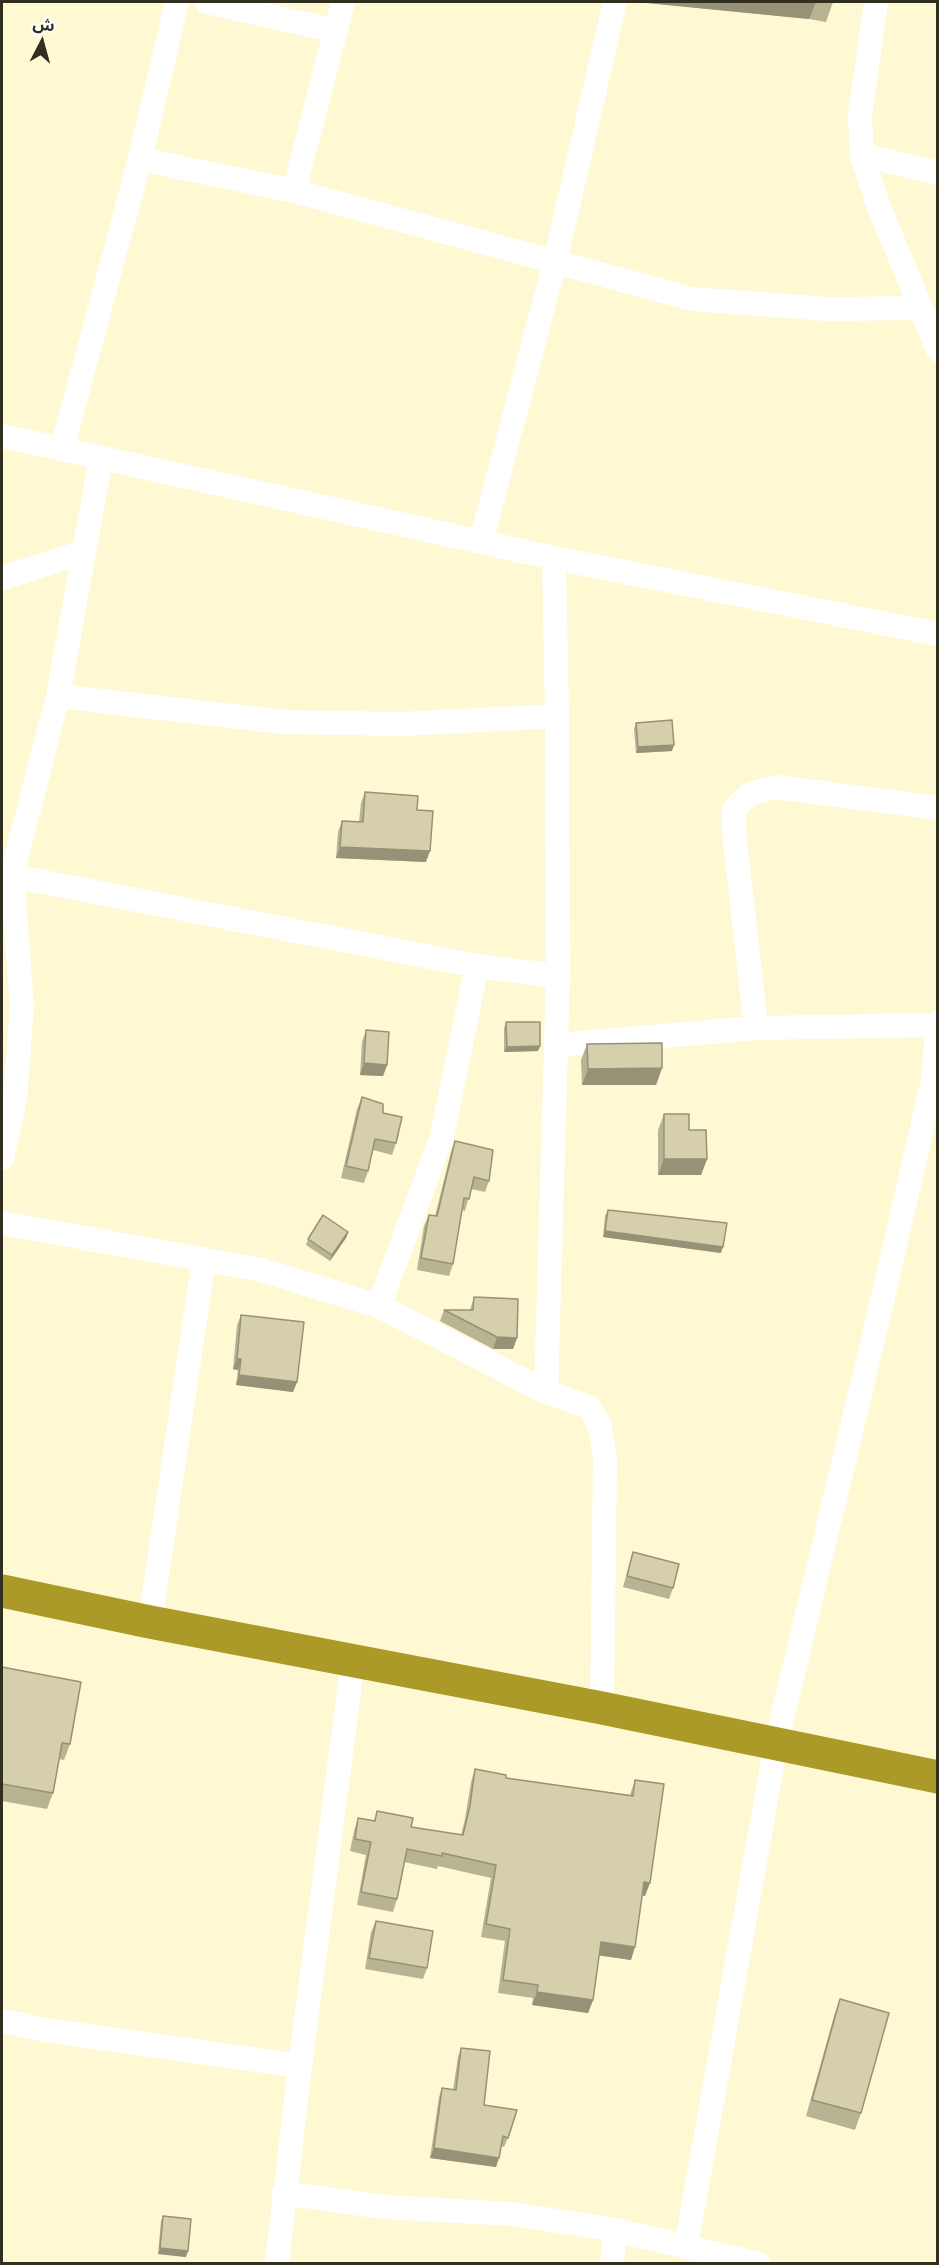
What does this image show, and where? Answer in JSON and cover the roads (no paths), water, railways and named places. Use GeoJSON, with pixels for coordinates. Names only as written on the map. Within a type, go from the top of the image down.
{"type":"FeatureCollection","features":[{"type":"Feature","properties":{"kind":"highway"},"geometry":{"type":"LineString","coordinates":[[2,1591],[150,1622],[602,1708],[938,1777]]}},
{"type":"Feature","properties":{"kind":"street"},"geometry":{"type":"LineString","coordinates":[[62,449],[140,159],[177,2]]}},
{"type":"Feature","properties":{"kind":"street"},"geometry":{"type":"LineString","coordinates":[[207,2],[336,31]]}},
{"type":"Feature","properties":{"kind":"street"},"geometry":{"type":"LineString","coordinates":[[294,191],[342,2]]}},
{"type":"Feature","properties":{"kind":"street"},"geometry":{"type":"LineString","coordinates":[[481,542],[555,262],[615,2]]}},
{"type":"Feature","properties":{"kind":"street"},"geometry":{"type":"LineString","coordinates":[[876,2],[860,115],[862,155],[877,202],[938,350]]}},
{"type":"Feature","properties":{"kind":"street"},"geometry":{"type":"LineString","coordinates":[[862,155],[938,173]]}},
{"type":"Feature","properties":{"kind":"street"},"geometry":{"type":"LineString","coordinates":[[140,159],[294,191],[692,298],[827,309],[920,308]]}},
{"type":"Feature","properties":{"kind":"street"},"geometry":{"type":"LineString","coordinates":[[2,436],[554,558],[938,634]]}},
{"type":"Feature","properties":{"kind":"street"},"geometry":{"type":"LineString","coordinates":[[2,1158],[15,1099],[22,1006],[7,874],[58,696],[101,458]]}},
{"type":"Feature","properties":{"kind":"street"},"geometry":{"type":"LineString","coordinates":[[2,578],[84,552]]}},
{"type":"Feature","properties":{"kind":"street"},"geometry":{"type":"LineString","coordinates":[[546,1392],[558,976],[554,558]]}},
{"type":"Feature","properties":{"kind":"street"},"geometry":{"type":"LineString","coordinates":[[58,696],[283,722],[402,724],[557,716]]}},
{"type":"Feature","properties":{"kind":"street"},"geometry":{"type":"LineString","coordinates":[[756,1028],[734,831],[734,809],[750,794],[776,787],[938,808]]}},
{"type":"Feature","properties":{"kind":"street"},"geometry":{"type":"LineString","coordinates":[[7,874],[477,966],[558,976]]}},
{"type":"Feature","properties":{"kind":"street"},"geometry":{"type":"LineString","coordinates":[[379,1306],[442,1136],[477,966]]}},
{"type":"Feature","properties":{"kind":"street"},"geometry":{"type":"LineString","coordinates":[[556,1045],[756,1028],[937,1024],[933,1080],[776,1744],[686,2247]]}},
{"type":"Feature","properties":{"kind":"street"},"geometry":{"type":"LineString","coordinates":[[2,1223],[261,1270],[379,1306],[546,1392],[589,1407],[599,1424],[605,1457],[602,1708]]}},
{"type":"Feature","properties":{"kind":"street"},"geometry":{"type":"LineString","coordinates":[[150,1622],[204,1259]]}},
{"type":"Feature","properties":{"kind":"street"},"geometry":{"type":"LineString","coordinates":[[277,2264],[300,2066],[353,1661]]}},
{"type":"Feature","properties":{"kind":"street"},"geometry":{"type":"LineString","coordinates":[[2,2020],[45,2030],[300,2066]]}},
{"type":"Feature","properties":{"kind":"street"},"geometry":{"type":"LineString","coordinates":[[284,2193],[382,2207],[513,2214],[615,2230],[759,2264]]}},
{"type":"Feature","properties":{"kind":"street"},"geometry":{"type":"LineString","coordinates":[[612,2264],[615,2230]]}}]}
